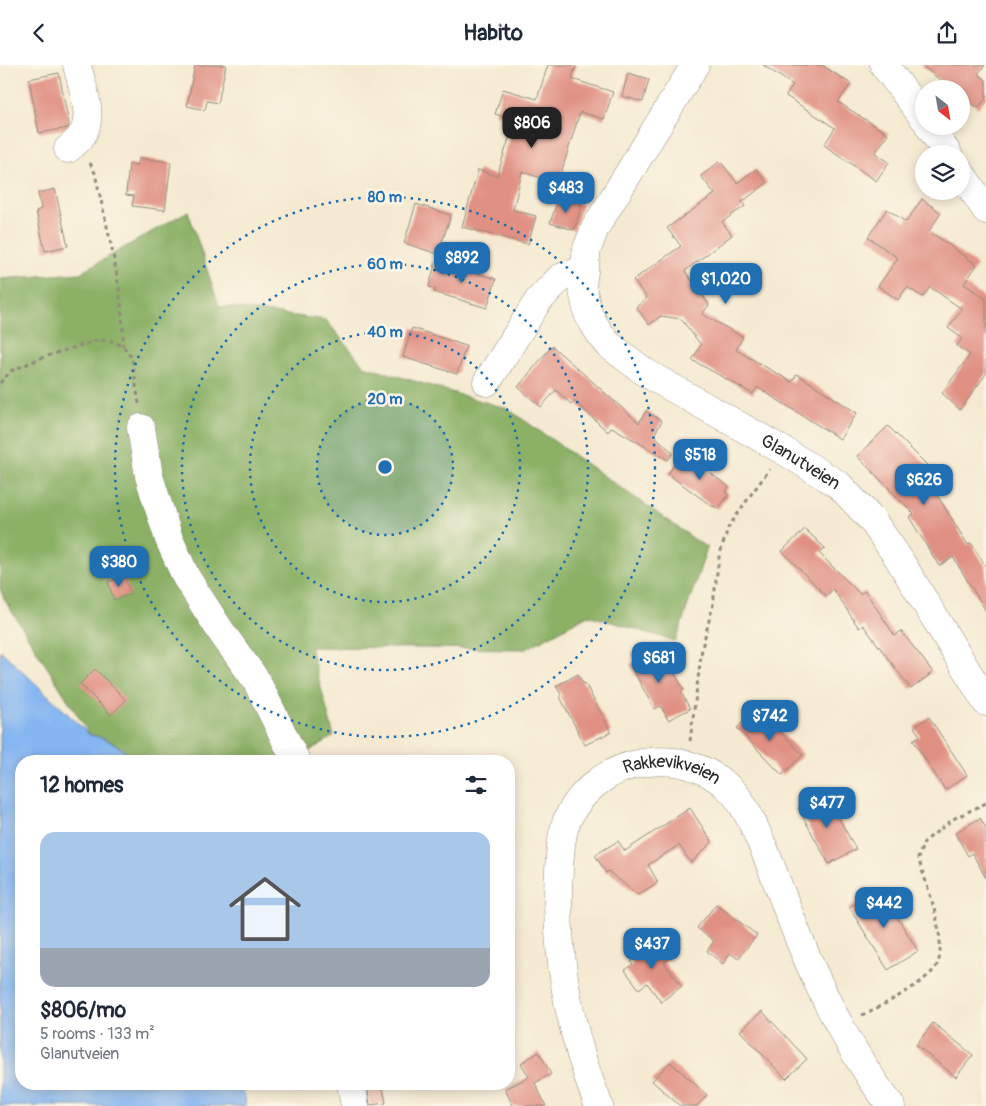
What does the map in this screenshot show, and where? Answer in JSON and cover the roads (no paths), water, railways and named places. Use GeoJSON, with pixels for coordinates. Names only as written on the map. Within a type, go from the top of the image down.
{"type":"FeatureCollection","features":[{"type":"Feature","properties":{"kind":"street"},"geometry":{"type":"LineString","coordinates":[[73,144],[87,124],[88,115],[77,65]]}},
{"type":"Feature","properties":{"kind":"street","name":"Glanutveien"},"geometry":{"type":"LineString","coordinates":[[695,65],[595,228],[587,249],[583,270],[582,287],[588,314],[609,345],[646,373],[784,451],[839,485],[872,520],[897,556],[986,702]]}},
{"type":"Feature","properties":{"kind":"street"},"geometry":{"type":"LineString","coordinates":[[884,65],[915,106]]}},
{"type":"Feature","properties":{"kind":"street"},"geometry":{"type":"LineString","coordinates":[[970,186],[986,210]]}},
{"type":"Feature","properties":{"kind":"street"},"geometry":{"type":"LineString","coordinates":[[487,382],[538,301],[560,278],[583,270]]}},
{"type":"Feature","properties":{"kind":"street"},"geometry":{"type":"LineString","coordinates":[[141,428],[149,476],[169,539],[186,577],[222,633],[256,680],[293,755]]}},
{"type":"Feature","properties":{"kind":"street","name":"Rakkevikveien"},"geometry":{"type":"LineString","coordinates":[[599,1106],[578,1044],[561,956],[558,890],[560,850],[564,829],[568,817],[585,793],[610,774],[632,765],[654,761],[669,761],[687,764],[717,777],[749,813],[800,940],[836,1019],[891,1106]]}},
{"type":"Feature","properties":{"kind":"street"},"geometry":{"type":"LineString","coordinates":[[352,1090],[354,1106]]}},
{"type":"Feature","properties":{"kind":"water"},"geometry":{"type":"Polygon","coordinates":[[[0,650],[90,735],[103,738],[115,744],[129,755],[15,755],[15,1090],[241,1090],[245,1097],[246,1106],[0,1106],[0,650]]]}}]}
